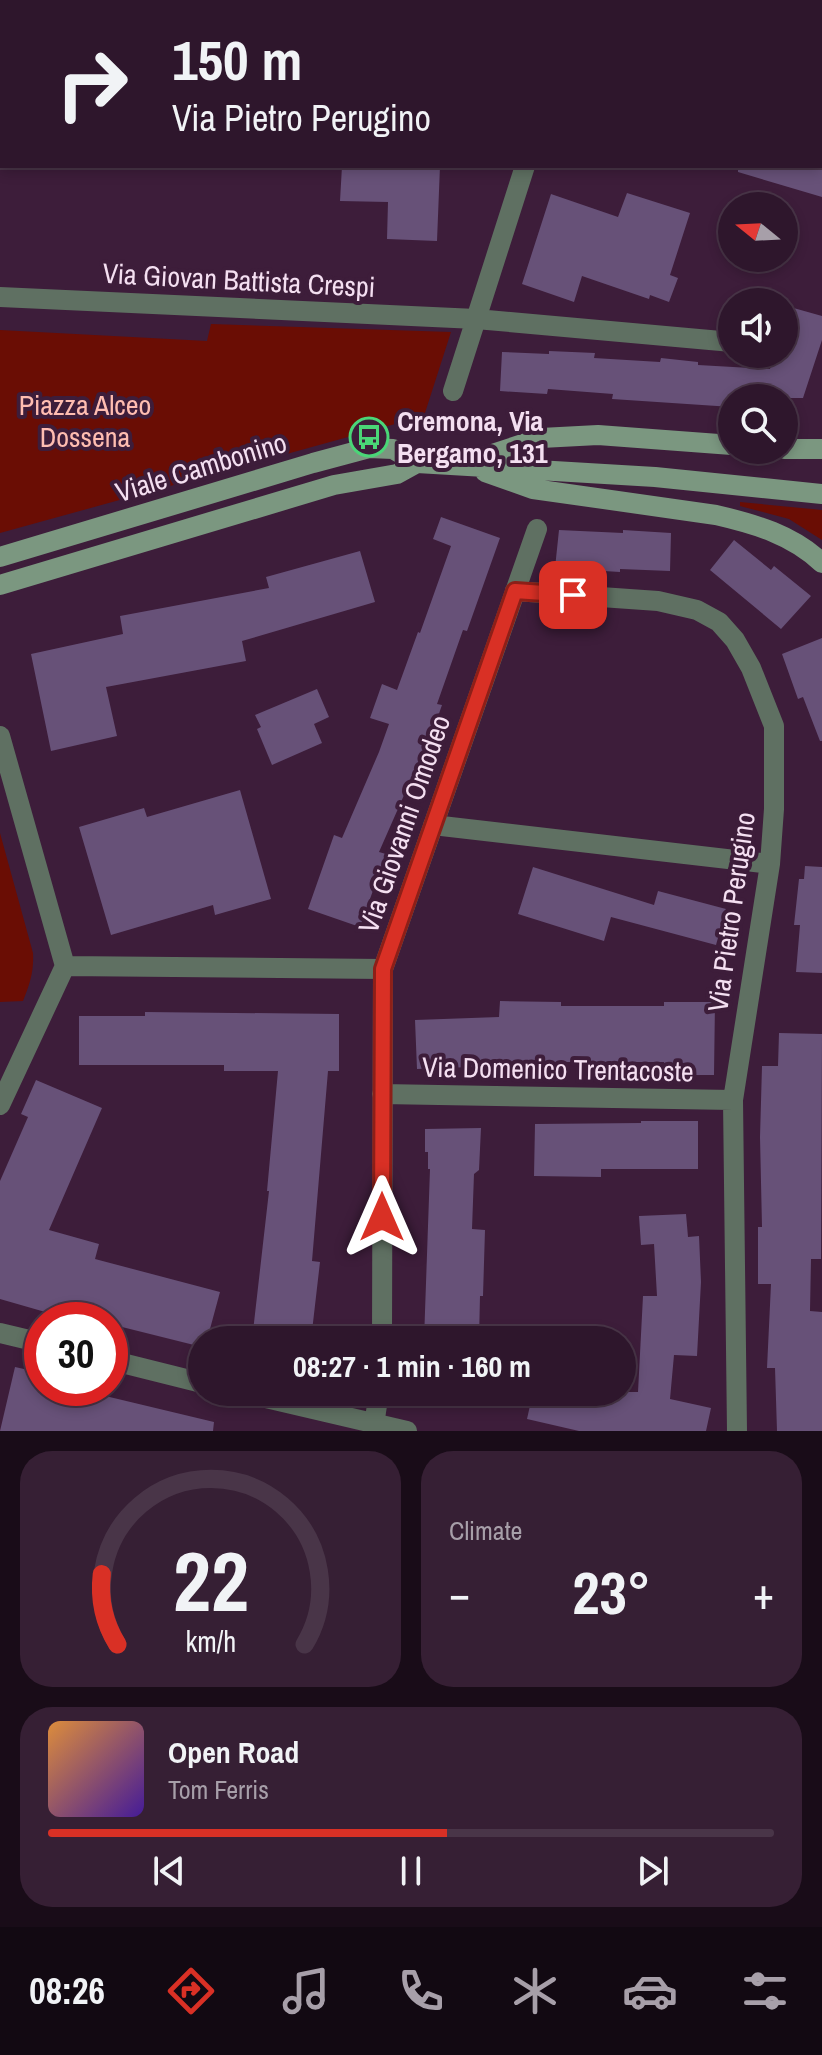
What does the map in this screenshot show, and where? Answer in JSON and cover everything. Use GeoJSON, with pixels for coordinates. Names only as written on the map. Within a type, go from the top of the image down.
{"type":"FeatureCollection","features":[{"type":"Feature","properties":{"kind":"street"},"geometry":{"type":"LineString","coordinates":[[453,391],[524,168]]}},
{"type":"Feature","properties":{"kind":"street","name":"Via Giovan Battista Crespi"},"geometry":{"type":"LineString","coordinates":[[0,297],[476,319],[718,341]]}},
{"type":"Feature","properties":{"kind":"street"},"geometry":{"type":"LineString","coordinates":[[462,464],[541,438],[598,435],[718,444]]}},
{"type":"Feature","properties":{"kind":"street","name":"Viale Cambonino"},"geometry":{"type":"LineString","coordinates":[[0,557],[369,448],[393,449],[417,463],[655,477],[822,494]]}},
{"type":"Feature","properties":{"kind":"street"},"geometry":{"type":"LineString","coordinates":[[798,449],[822,449]]}},
{"type":"Feature","properties":{"kind":"street","name":"Viale Cambonino"},"geometry":{"type":"LineString","coordinates":[[0,585],[334,485],[397,474],[417,463]]}},
{"type":"Feature","properties":{"kind":"street"},"geometry":{"type":"LineString","coordinates":[[462,464],[533,489],[746,522],[781,535],[822,563]]}},
{"type":"Feature","properties":{"kind":"street","name":"Via Giovanni Omodeo"},"geometry":{"type":"LineString","coordinates":[[382,1326],[383,969],[537,529]]}},
{"type":"Feature","properties":{"kind":"street","name":"Via Pietro Perugino"},"geometry":{"type":"LineString","coordinates":[[515,591],[658,601],[697,610],[719,622],[735,640],[751,668],[774,726],[774,809],[770,864],[733,1100],[737,1431]]}},
{"type":"Feature","properties":{"kind":"street"},"geometry":{"type":"LineString","coordinates":[[0,736],[65,966],[0,1105]]}},
{"type":"Feature","properties":{"kind":"street"},"geometry":{"type":"LineString","coordinates":[[433,825],[770,864]]}},
{"type":"Feature","properties":{"kind":"street"},"geometry":{"type":"LineString","coordinates":[[65,966],[383,969]]}},
{"type":"Feature","properties":{"kind":"street","name":"Via Domenico Trentacoste"},"geometry":{"type":"LineString","coordinates":[[382,1094],[733,1100]]}},
{"type":"Feature","properties":{"kind":"street"},"geometry":{"type":"LineString","coordinates":[[0,1333],[24,1339]]}},
{"type":"Feature","properties":{"kind":"street"},"geometry":{"type":"LineString","coordinates":[[128,1364],[188,1380]]}},
{"type":"Feature","properties":{"kind":"street"},"geometry":{"type":"LineString","coordinates":[[297,1406],[407,1431]]}},
{"type":"Feature","properties":{"kind":"street"},"geometry":{"type":"LineString","coordinates":[[374,1425],[377,1406]]}},
{"type":"Feature","properties":{"kind":"green space","name":"Piazza Alceo Dossena"},"geometry":{"type":"Polygon","coordinates":[[[211,324],[451,332],[424,416],[0,533],[0,330],[207,341],[211,324]]]}},
{"type":"Feature","properties":{"kind":"green space"},"geometry":{"type":"Polygon","coordinates":[[[740,502],[822,510],[822,540],[789,519],[740,506],[740,502]]]}},
{"type":"Feature","properties":{"kind":"green space"},"geometry":{"type":"Polygon","coordinates":[[[0,833],[33,953],[31,977],[23,1001],[0,1002],[0,833]]]}},
{"type":"Feature","properties":{"kind":"building"},"geometry":{"type":"Polygon","coordinates":[[[342,168],[440,168],[437,241],[387,239],[388,202],[340,201],[342,168]]]}},
{"type":"Feature","properties":{"kind":"building"},"geometry":{"type":"Polygon","coordinates":[[[738,168],[822,168],[822,197],[738,172],[738,168]]]}},
{"type":"Feature","properties":{"kind":"building"},"geometry":{"type":"Polygon","coordinates":[[[627,193],[690,213],[670,275],[678,278],[669,302],[650,295],[649,299],[582,276],[574,302],[522,284],[551,194],[618,217],[627,193]]]}},
{"type":"Feature","properties":{"kind":"building"},"geometry":{"type":"Polygon","coordinates":[[[798,309],[822,316],[822,340],[803,398],[798,398],[798,384],[718,384],[718,406],[612,399],[613,394],[548,389],[547,394],[500,391],[502,352],[595,353],[594,358],[660,362],[661,358],[698,362],[698,365],[718,368],[798,368],[798,309]]]}},
{"type":"Feature","properties":{"kind":"building"},"geometry":{"type":"Polygon","coordinates":[[[441,517],[500,538],[437,704],[442,705],[422,762],[419,761],[379,852],[386,854],[360,927],[308,909],[334,835],[342,838],[389,724],[370,718],[382,684],[397,690],[451,546],[433,539],[441,517]]]}},
{"type":"Feature","properties":{"kind":"building"},"geometry":{"type":"Polygon","coordinates":[[[559,530],[671,533],[670,571],[555,568],[559,530]]]}},
{"type":"Feature","properties":{"kind":"building"},"geometry":{"type":"Polygon","coordinates":[[[734,540],[771,570],[774,566],[811,596],[781,629],[710,570],[734,540]]]}},
{"type":"Feature","properties":{"kind":"building"},"geometry":{"type":"Polygon","coordinates":[[[360,551],[375,602],[242,641],[246,661],[106,687],[117,736],[51,751],[31,654],[123,634],[120,616],[269,588],[266,577],[360,551]]]}},
{"type":"Feature","properties":{"kind":"building"},"geometry":{"type":"Polygon","coordinates":[[[822,638],[820,741],[803,697],[798,699],[782,654],[822,638]]]}},
{"type":"Feature","properties":{"kind":"building"},"geometry":{"type":"Polygon","coordinates":[[[317,689],[329,717],[314,724],[322,743],[272,765],[257,729],[261,727],[255,715],[317,689]]]}},
{"type":"Feature","properties":{"kind":"building"},"geometry":{"type":"Polygon","coordinates":[[[240,790],[271,899],[215,915],[213,905],[111,935],[79,827],[144,808],[147,817],[240,790]]]}},
{"type":"Feature","properties":{"kind":"building"},"geometry":{"type":"Polygon","coordinates":[[[805,866],[822,867],[822,973],[796,972],[800,925],[794,925],[799,879],[804,879],[805,866]]]}},
{"type":"Feature","properties":{"kind":"building"},"geometry":{"type":"Polygon","coordinates":[[[533,867],[654,905],[658,891],[726,909],[716,945],[611,917],[604,941],[518,914],[533,867]]]}},
{"type":"Feature","properties":{"kind":"building"},"geometry":{"type":"Polygon","coordinates":[[[500,1001],[561,1002],[561,1006],[664,1006],[664,1002],[715,1002],[714,1075],[664,1075],[664,1062],[559,1062],[559,1071],[498,1069],[498,1066],[417,1069],[415,1020],[499,1017],[500,1001]]]}},
{"type":"Feature","properties":{"kind":"building"},"geometry":{"type":"Polygon","coordinates":[[[145,1012],[339,1014],[339,1071],[328,1071],[312,1261],[320,1262],[313,1326],[254,1326],[269,1191],[278,1071],[224,1071],[224,1065],[79,1065],[79,1016],[145,1016],[145,1012]]]}},
{"type":"Feature","properties":{"kind":"building"},"geometry":{"type":"Polygon","coordinates":[[[779,1033],[822,1034],[821,1259],[811,1259],[810,1311],[822,1312],[822,1431],[777,1431],[775,1368],[767,1368],[771,1284],[758,1284],[758,1227],[762,1227],[762,1066],[778,1066],[779,1033]]]}},
{"type":"Feature","properties":{"kind":"building"},"geometry":{"type":"Polygon","coordinates":[[[36,1080],[102,1108],[49,1230],[99,1244],[95,1259],[220,1292],[211,1326],[188,1326],[188,1344],[128,1328],[128,1302],[24,1302],[24,1306],[0,1299],[0,1181],[28,1117],[21,1114],[36,1080]]]}},
{"type":"Feature","properties":{"kind":"building"},"geometry":{"type":"Polygon","coordinates":[[[698,1121],[698,1169],[601,1169],[601,1177],[534,1176],[535,1124],[698,1121]]]}},
{"type":"Feature","properties":{"kind":"building"},"geometry":{"type":"Polygon","coordinates":[[[481,1128],[479,1170],[474,1174],[472,1229],[485,1230],[479,1326],[424,1326],[430,1169],[428,1152],[425,1152],[425,1129],[481,1128]]]}},
{"type":"Feature","properties":{"kind":"building"},"geometry":{"type":"Polygon","coordinates":[[[686,1214],[688,1237],[699,1236],[701,1282],[697,1356],[674,1355],[670,1399],[711,1408],[706,1431],[579,1431],[527,1419],[530,1406],[636,1406],[643,1296],[657,1296],[654,1244],[641,1245],[639,1216],[686,1214]]]}},
{"type":"Feature","properties":{"kind":"building"},"geometry":{"type":"Polygon","coordinates":[[[15,1367],[24,1369],[24,1406],[128,1406],[128,1401],[214,1422],[213,1431],[0,1431],[15,1367]]]}},
{"type":"Feature","properties":{"kind":"place","name":"Cremona, Via Bergamo, 131"},"geometry":{"type":"Point","coordinates":[369,437]}},
{"type":"Feature","properties":{"kind":"route"},"geometry":{"type":"LineString","coordinates":[[382,1217],[383,969],[515,591],[573,595]]}}]}
